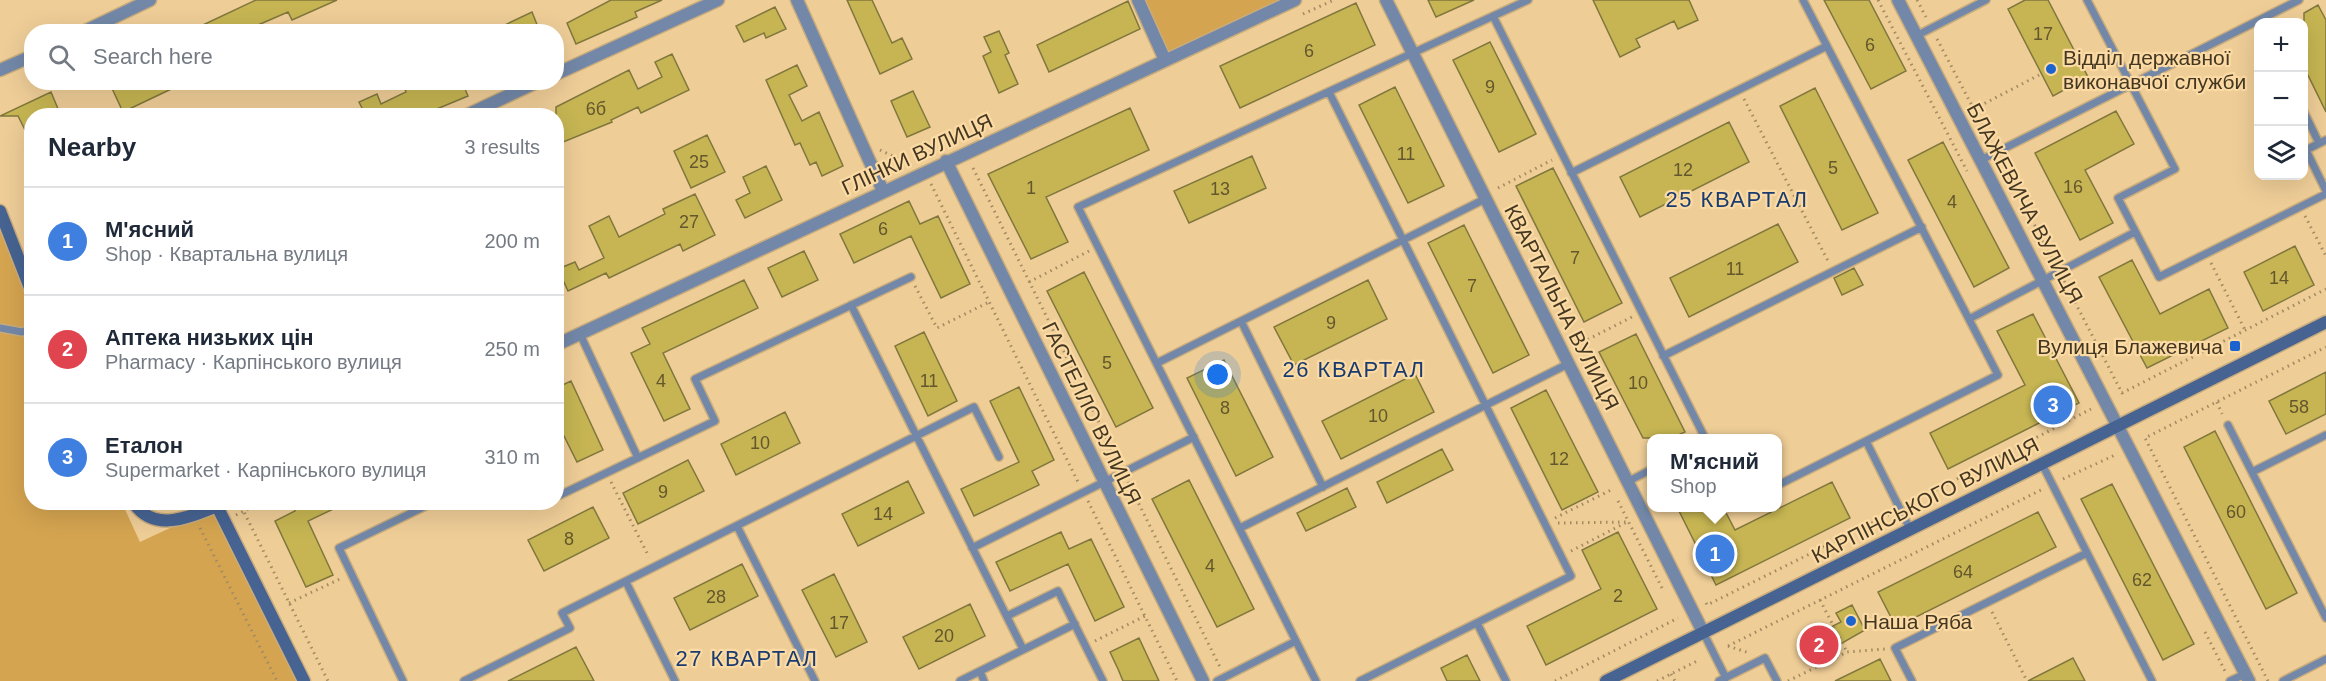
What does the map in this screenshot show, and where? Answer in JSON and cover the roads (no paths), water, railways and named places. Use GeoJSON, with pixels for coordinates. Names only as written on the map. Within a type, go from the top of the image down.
{"type":"FeatureCollection","features":[{"type":"Feature","properties":{"kind":"street"},"geometry":{"type":"LineString","coordinates":[[100,24],[150,0]]}},
{"type":"Feature","properties":{"kind":"street"},"geometry":{"type":"LineString","coordinates":[[564,70],[718,0]]}},
{"type":"Feature","properties":{"kind":"street"},"geometry":{"type":"LineString","coordinates":[[797,0],[883,191]]}},
{"type":"Feature","properties":{"kind":"street"},"geometry":{"type":"LineString","coordinates":[[1138,0],[1165,60]]}},
{"type":"Feature","properties":{"kind":"street","name":"ГЛІНКИ ВУЛИЦЯ"},"geometry":{"type":"LineString","coordinates":[[564,341],[965,152],[1295,0]]}},
{"type":"Feature","properties":{"kind":"street","name":"КВАРТАЛЬНА ВУЛИЦЯ"},"geometry":{"type":"LineString","coordinates":[[1386,0],[1703,633]]}},
{"type":"Feature","properties":{"kind":"street","name":"БЛАЖЕВИЧА ВУЛИЦЯ"},"geometry":{"type":"LineString","coordinates":[[1898,0],[2247,677]]}},
{"type":"Feature","properties":{"kind":"street"},"geometry":{"type":"LineString","coordinates":[[0,70],[24,60]]}},
{"type":"Feature","properties":{"kind":"street"},"geometry":{"type":"LineString","coordinates":[[482,108],[520,90]]}},
{"type":"Feature","properties":{"kind":"street","name":"ГАСТЕЛЛО ВУЛИЦЯ"},"geometry":{"type":"LineString","coordinates":[[946,161],[1203,681]]}},
{"type":"Feature","properties":{"kind":"street"},"geometry":{"type":"LineString","coordinates":[[0,211],[24,272]]}},
{"type":"Feature","properties":{"kind":"street","name":"КАРПІНСЬКОГО ВУЛИЦЯ"},"geometry":{"type":"LineString","coordinates":[[1606,681],[2326,322]]}},
{"type":"Feature","properties":{"kind":"street"},"geometry":{"type":"LineString","coordinates":[[140,510],[147,518],[162,522],[195,515],[206,510]]}},
{"type":"Feature","properties":{"kind":"street"},"geometry":{"type":"LineString","coordinates":[[223,510],[304,681]]}},
{"type":"Feature","properties":{"kind":"lane"},"geometry":{"type":"LineString","coordinates":[[1316,681],[1078,207],[1528,0]]}},
{"type":"Feature","properties":{"kind":"lane"},"geometry":{"type":"LineString","coordinates":[[1782,482],[1998,375],[1803,0]]}},
{"type":"Feature","properties":{"kind":"lane"},"geometry":{"type":"LineString","coordinates":[[1916,36],[1986,0]]}},
{"type":"Feature","properties":{"kind":"lane"},"geometry":{"type":"LineString","coordinates":[[2087,0],[2175,169],[2118,198],[2159,277],[2326,193],[2306,150],[2323,142],[2308,118]]}},
{"type":"Feature","properties":{"kind":"lane"},"geometry":{"type":"LineString","coordinates":[[1981,160],[2299,0]]}},
{"type":"Feature","properties":{"kind":"lane"},"geometry":{"type":"LineString","coordinates":[[1493,16],[1703,434]]}},
{"type":"Feature","properties":{"kind":"lane"},"geometry":{"type":"LineString","coordinates":[[1571,173],[1827,46]]}},
{"type":"Feature","properties":{"kind":"lane"},"geometry":{"type":"LineString","coordinates":[[1329,92],[1571,576],[1360,681]]}},
{"type":"Feature","properties":{"kind":"lane"},"geometry":{"type":"LineString","coordinates":[[1157,363],[1485,199]]}},
{"type":"Feature","properties":{"kind":"lane"},"geometry":{"type":"LineString","coordinates":[[1663,356],[1922,227]]}},
{"type":"Feature","properties":{"kind":"lane"},"geometry":{"type":"LineString","coordinates":[[1969,319],[2135,232]]}},
{"type":"Feature","properties":{"kind":"lane"},"geometry":{"type":"LineString","coordinates":[[564,493],[715,421],[695,379],[910,277]]}},
{"type":"Feature","properties":{"kind":"lane"},"geometry":{"type":"LineString","coordinates":[[851,305],[1023,649]]}},
{"type":"Feature","properties":{"kind":"lane"},"geometry":{"type":"LineString","coordinates":[[0,320],[2,329],[24,331]]}},
{"type":"Feature","properties":{"kind":"lane"},"geometry":{"type":"LineString","coordinates":[[1240,321],[1323,487]]}},
{"type":"Feature","properties":{"kind":"lane"},"geometry":{"type":"LineString","coordinates":[[580,334],[638,458]]}},
{"type":"Feature","properties":{"kind":"lane"},"geometry":{"type":"LineString","coordinates":[[1240,528],[1568,364]]}},
{"type":"Feature","properties":{"kind":"lane"},"geometry":{"type":"LineString","coordinates":[[464,681],[480,677],[570,628],[562,613],[974,407],[999,457]]}},
{"type":"Feature","properties":{"kind":"lane"},"geometry":{"type":"LineString","coordinates":[[2228,425],[2326,618]]}},
{"type":"Feature","properties":{"kind":"lane"},"geometry":{"type":"LineString","coordinates":[[2252,472],[2326,435]]}},
{"type":"Feature","properties":{"kind":"lane"},"geometry":{"type":"LineString","coordinates":[[972,548],[1194,437]]}},
{"type":"Feature","properties":{"kind":"lane"},"geometry":{"type":"LineString","coordinates":[[1866,441],[1910,529]]}},
{"type":"Feature","properties":{"kind":"lane"},"geometry":{"type":"LineString","coordinates":[[2042,464],[2152,681]]}},
{"type":"Feature","properties":{"kind":"lane"},"geometry":{"type":"LineString","coordinates":[[1627,482],[1647,472]]}},
{"type":"Feature","properties":{"kind":"lane"},"geometry":{"type":"LineString","coordinates":[[403,681],[339,548],[417,510]]}},
{"type":"Feature","properties":{"kind":"lane"},"geometry":{"type":"LineString","coordinates":[[737,525],[815,681]]}},
{"type":"Feature","properties":{"kind":"lane"},"geometry":{"type":"LineString","coordinates":[[1912,681],[1895,648],[2087,553]]}},
{"type":"Feature","properties":{"kind":"lane"},"geometry":{"type":"LineString","coordinates":[[626,582],[675,681]]}},
{"type":"Feature","properties":{"kind":"lane"},"geometry":{"type":"LineString","coordinates":[[1007,616],[1058,591],[1103,681]]}},
{"type":"Feature","properties":{"kind":"lane"},"geometry":{"type":"LineString","coordinates":[[1477,623],[1506,681]]}},
{"type":"Feature","properties":{"kind":"lane"},"geometry":{"type":"LineString","coordinates":[[960,681],[1075,624]]}},
{"type":"Feature","properties":{"kind":"lane"},"geometry":{"type":"LineString","coordinates":[[1703,633],[1723,680],[1765,658],[1777,681]]}},
{"type":"Feature","properties":{"kind":"lane"},"geometry":{"type":"LineString","coordinates":[[1221,679],[1296,641]]}},
{"type":"Feature","properties":{"kind":"lane"},"geometry":{"type":"LineString","coordinates":[[2283,681],[2326,659]]}},
{"type":"Feature","properties":{"kind":"lane"},"geometry":{"type":"LineString","coordinates":[[980,671],[984,681]]}},
{"type":"Feature","properties":{"kind":"lane"},"geometry":{"type":"LineString","coordinates":[[2230,681],[2247,677]]}},
{"type":"Feature","properties":{"kind":"place","name":"Відділ державної виконавчої служби"},"geometry":{"type":"Point","coordinates":[2051,69]}},
{"type":"Feature","properties":{"kind":"place","name":"Вулиця Блажевича"},"geometry":{"type":"Point","coordinates":[2235,346]}},
{"type":"Feature","properties":{"kind":"place","name":"Еталон"},"geometry":{"type":"Point","coordinates":[2053,405]}},
{"type":"Feature","properties":{"kind":"place","name":"М'ясний"},"geometry":{"type":"Point","coordinates":[1715,554]}},
{"type":"Feature","properties":{"kind":"place","name":"Наша Ряба"},"geometry":{"type":"Point","coordinates":[1851,621]}},
{"type":"Feature","properties":{"kind":"place","name":"Аптека низьких цін"},"geometry":{"type":"Point","coordinates":[1819,645]}},
{"type":"Feature","properties":{"kind":"district","name":"25 КВАРТАЛ"},"geometry":{"type":"Point","coordinates":[1737,199]}},
{"type":"Feature","properties":{"kind":"district","name":"26 КВАРТАЛ"},"geometry":{"type":"Point","coordinates":[1354,369]}},
{"type":"Feature","properties":{"kind":"district","name":"27 КВАРТАЛ"},"geometry":{"type":"Point","coordinates":[747,658]}}]}
